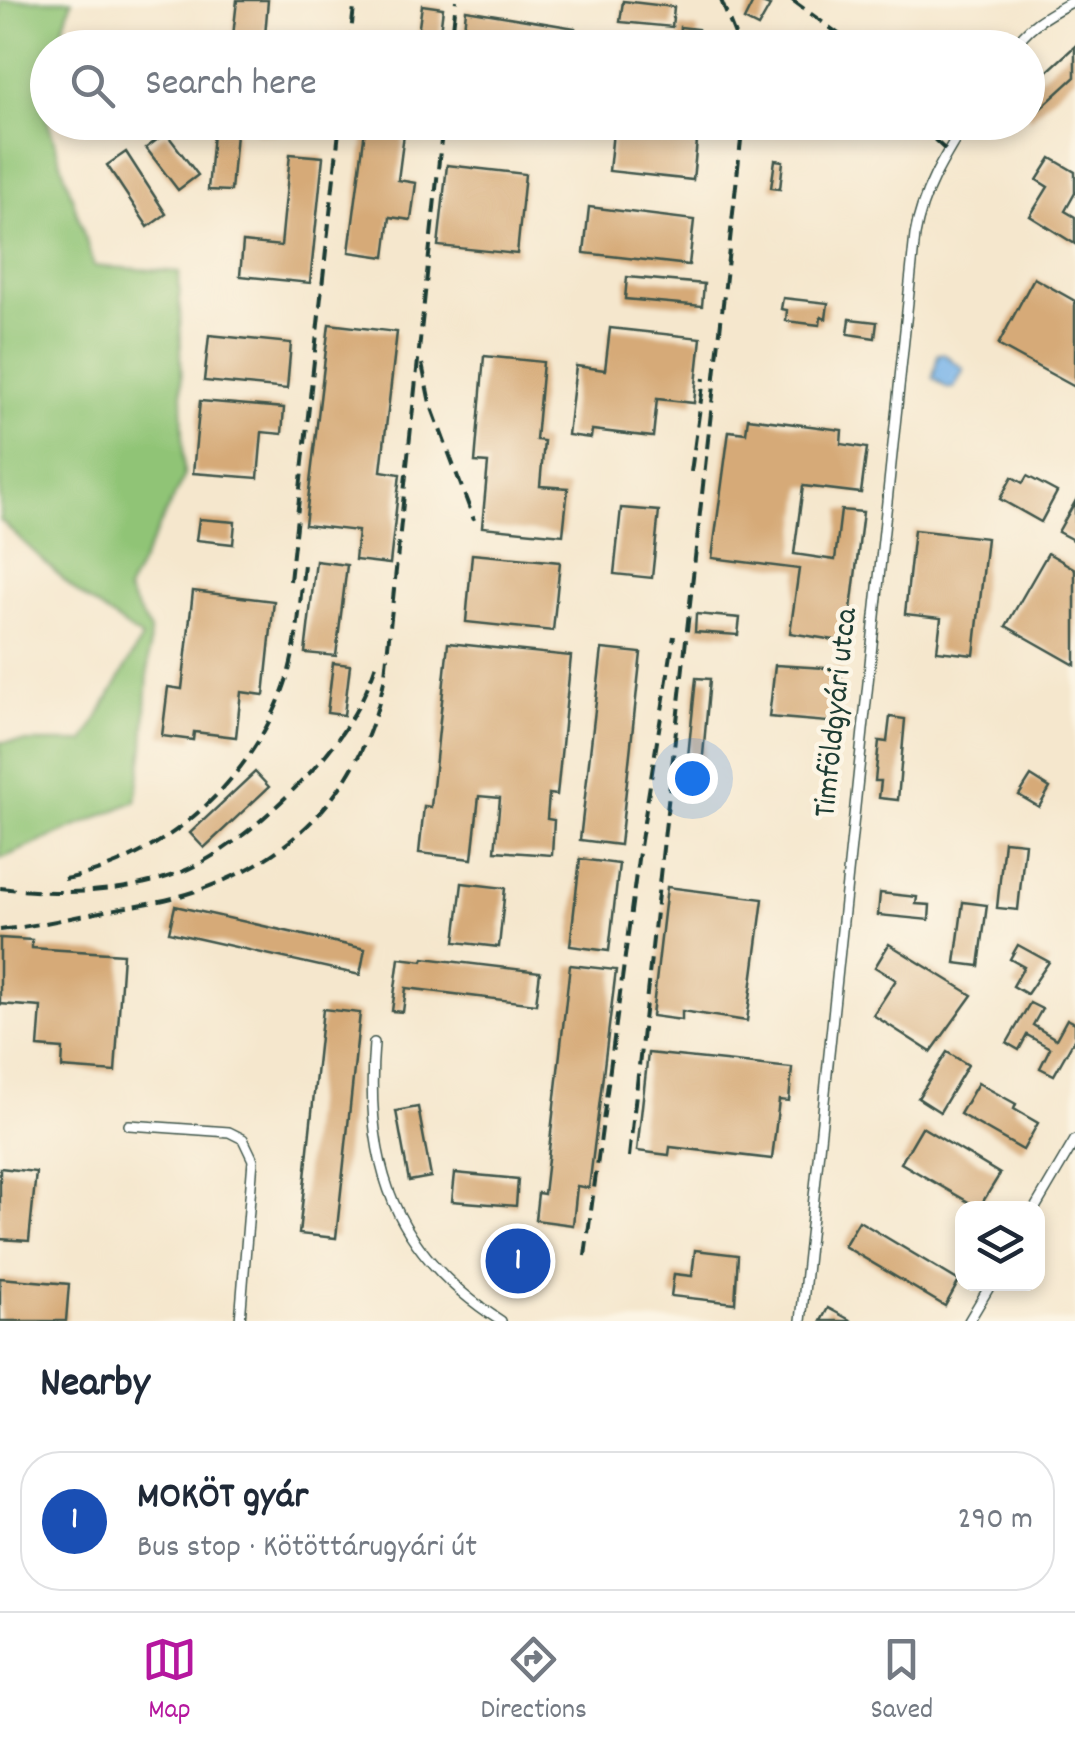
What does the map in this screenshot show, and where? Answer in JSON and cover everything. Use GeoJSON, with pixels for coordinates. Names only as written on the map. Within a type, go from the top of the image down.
{"type":"FeatureCollection","features":[{"type":"Feature","properties":{"kind":"street"},"geometry":{"type":"LineString","coordinates":[[1028,30],[1075,0]]}},
{"type":"Feature","properties":{"kind":"street","name":"Timföldgyári utca"},"geometry":{"type":"LineString","coordinates":[[800,1321],[915,235],[920,207],[956,140]]}},
{"type":"Feature","properties":{"kind":"street"},"geometry":{"type":"LineString","coordinates":[[374,1044],[370,1084],[374,1143],[392,1199],[435,1270],[501,1321]]}},
{"type":"Feature","properties":{"kind":"street"},"geometry":{"type":"LineString","coordinates":[[129,1125],[229,1132],[243,1139],[253,1160],[240,1321]]}},
{"type":"Feature","properties":{"kind":"street"},"geometry":{"type":"LineString","coordinates":[[1039,1201],[1075,1140]]}},
{"type":"Feature","properties":{"kind":"street"},"geometry":{"type":"LineString","coordinates":[[969,1321],[987,1291]]}},
{"type":"Feature","properties":{"kind":"green space"},"geometry":{"type":"Polygon","coordinates":[[[0,0],[72,0],[62,30],[30,30],[30,140],[54,140],[94,266],[179,272],[184,477],[127,591],[150,631],[144,747],[136,801],[0,859],[0,742],[84,742],[142,638],[78,593],[0,520],[0,0]]]}},
{"type":"Feature","properties":{"kind":"water"},"geometry":{"type":"Polygon","coordinates":[[[938,354],[964,369],[954,388],[947,388],[933,378],[938,354]]]}},
{"type":"Feature","properties":{"kind":"building"},"geometry":{"type":"Polygon","coordinates":[[[237,0],[268,0],[266,30],[234,30],[237,0]]]}},
{"type":"Feature","properties":{"kind":"building"},"geometry":{"type":"Polygon","coordinates":[[[754,0],[770,6],[758,27],[744,20],[754,0]]]}},
{"type":"Feature","properties":{"kind":"building"},"geometry":{"type":"Polygon","coordinates":[[[623,1],[674,7],[672,27],[620,22],[623,1]]]}},
{"type":"Feature","properties":{"kind":"building"},"geometry":{"type":"Polygon","coordinates":[[[422,5],[443,8],[440,30],[419,30],[422,5]]]}},
{"type":"Feature","properties":{"kind":"building"},"geometry":{"type":"Polygon","coordinates":[[[466,10],[575,28],[575,30],[464,30],[466,10]]]}},
{"type":"Feature","properties":{"kind":"building"},"geometry":{"type":"Polygon","coordinates":[[[1075,46],[1075,77],[1045,104],[1045,73],[1075,46]]]}},
{"type":"Feature","properties":{"kind":"building"},"geometry":{"type":"Polygon","coordinates":[[[157,140],[171,140],[198,175],[178,190],[146,148],[157,140]]]}},
{"type":"Feature","properties":{"kind":"building"},"geometry":{"type":"Polygon","coordinates":[[[212,140],[235,140],[231,191],[208,190],[212,140]]]}},
{"type":"Feature","properties":{"kind":"building"},"geometry":{"type":"Polygon","coordinates":[[[364,140],[403,140],[398,180],[416,183],[411,220],[390,217],[385,257],[349,252],[364,140]]]}},
{"type":"Feature","properties":{"kind":"building"},"geometry":{"type":"Polygon","coordinates":[[[612,140],[697,140],[693,180],[609,171],[612,140]]]}},
{"type":"Feature","properties":{"kind":"building"},"geometry":{"type":"Polygon","coordinates":[[[126,152],[166,214],[148,227],[107,165],[126,152]]]}},
{"type":"Feature","properties":{"kind":"building"},"geometry":{"type":"Polygon","coordinates":[[[290,154],[323,157],[310,283],[240,276],[243,242],[281,246],[290,154]]]}},
{"type":"Feature","properties":{"kind":"building"},"geometry":{"type":"Polygon","coordinates":[[[1051,158],[1075,172],[1075,193],[1065,211],[1075,217],[1075,244],[1030,216],[1048,187],[1037,180],[1051,158]]]}},
{"type":"Feature","properties":{"kind":"building"},"geometry":{"type":"Polygon","coordinates":[[[775,160],[783,161],[780,189],[771,188],[775,160]]]}},
{"type":"Feature","properties":{"kind":"building"},"geometry":{"type":"Polygon","coordinates":[[[447,165],[525,174],[517,254],[438,246],[447,165]]]}},
{"type":"Feature","properties":{"kind":"building"},"geometry":{"type":"Polygon","coordinates":[[[589,207],[694,220],[689,265],[584,253],[589,207]]]}},
{"type":"Feature","properties":{"kind":"building"},"geometry":{"type":"Polygon","coordinates":[[[627,277],[704,284],[702,306],[625,299],[627,277]]]}},
{"type":"Feature","properties":{"kind":"building"},"geometry":{"type":"Polygon","coordinates":[[[1034,278],[1075,301],[1075,387],[998,345],[1034,278]]]}},
{"type":"Feature","properties":{"kind":"building"},"geometry":{"type":"Polygon","coordinates":[[[783,298],[828,303],[826,319],[821,317],[820,325],[786,321],[787,310],[781,309],[783,298]]]}},
{"type":"Feature","properties":{"kind":"building"},"geometry":{"type":"Polygon","coordinates":[[[850,319],[877,322],[875,338],[848,334],[850,319]]]}},
{"type":"Feature","properties":{"kind":"building"},"geometry":{"type":"Polygon","coordinates":[[[329,324],[397,332],[381,471],[400,474],[390,564],[355,560],[358,531],[305,525],[329,324]]]}},
{"type":"Feature","properties":{"kind":"building"},"geometry":{"type":"Polygon","coordinates":[[[610,328],[701,338],[694,403],[657,399],[653,437],[592,430],[591,438],[568,435],[576,366],[605,370],[610,328]]]}},
{"type":"Feature","properties":{"kind":"building"},"geometry":{"type":"Polygon","coordinates":[[[209,335],[291,343],[287,389],[204,381],[209,335]]]}},
{"type":"Feature","properties":{"kind":"building"},"geometry":{"type":"Polygon","coordinates":[[[484,356],[543,362],[536,440],[544,441],[540,486],[568,488],[563,535],[482,527],[488,463],[475,462],[484,356]]]}},
{"type":"Feature","properties":{"kind":"building"},"geometry":{"type":"Polygon","coordinates":[[[200,401],[284,408],[282,434],[262,432],[258,478],[193,473],[200,401]]]}},
{"type":"Feature","properties":{"kind":"building"},"geometry":{"type":"Polygon","coordinates":[[[748,418],[842,430],[841,444],[867,448],[861,493],[803,486],[794,554],[835,560],[841,510],[863,512],[847,642],[790,633],[799,569],[712,558],[729,431],[746,433],[748,418]]]}},
{"type":"Feature","properties":{"kind":"building"},"geometry":{"type":"Polygon","coordinates":[[[1027,476],[1057,492],[1041,522],[1000,499],[1012,477],[1023,483],[1027,476]]]}},
{"type":"Feature","properties":{"kind":"building"},"geometry":{"type":"Polygon","coordinates":[[[1075,502],[1075,541],[1058,532],[1075,502]]]}},
{"type":"Feature","properties":{"kind":"building"},"geometry":{"type":"Polygon","coordinates":[[[621,508],[659,511],[652,578],[614,574],[621,508]]]}},
{"type":"Feature","properties":{"kind":"building"},"geometry":{"type":"Polygon","coordinates":[[[199,519],[235,522],[233,544],[196,540],[199,519]]]}},
{"type":"Feature","properties":{"kind":"building"},"geometry":{"type":"Polygon","coordinates":[[[914,530],[987,538],[974,655],[937,651],[941,618],[905,614],[914,530]]]}},
{"type":"Feature","properties":{"kind":"building"},"geometry":{"type":"Polygon","coordinates":[[[1048,553],[1075,569],[1075,665],[1006,626],[1048,553]]]}},
{"type":"Feature","properties":{"kind":"building"},"geometry":{"type":"Polygon","coordinates":[[[472,554],[560,562],[553,631],[466,622],[472,554]]]}},
{"type":"Feature","properties":{"kind":"building"},"geometry":{"type":"Polygon","coordinates":[[[316,561],[347,565],[336,656],[305,653],[316,561]]]}},
{"type":"Feature","properties":{"kind":"building"},"geometry":{"type":"Polygon","coordinates":[[[193,591],[274,601],[264,695],[241,692],[236,737],[194,732],[193,740],[162,736],[168,687],[182,689],[193,591]]]}},
{"type":"Feature","properties":{"kind":"building"},"geometry":{"type":"Polygon","coordinates":[[[696,614],[740,618],[738,635],[695,632],[696,614]]]}},
{"type":"Feature","properties":{"kind":"building"},"geometry":{"type":"Polygon","coordinates":[[[448,643],[571,656],[557,795],[549,794],[547,819],[554,820],[552,855],[495,851],[500,798],[479,796],[472,859],[419,853],[424,806],[431,807],[448,643]]]}},
{"type":"Feature","properties":{"kind":"building"},"geometry":{"type":"Polygon","coordinates":[[[602,649],[641,653],[620,845],[580,840],[602,649]]]}},
{"type":"Feature","properties":{"kind":"building"},"geometry":{"type":"Polygon","coordinates":[[[333,663],[350,665],[344,715],[327,713],[333,663]]]}},
{"type":"Feature","properties":{"kind":"building"},"geometry":{"type":"Polygon","coordinates":[[[775,665],[842,669],[839,723],[769,717],[775,665]]]}},
{"type":"Feature","properties":{"kind":"building"},"geometry":{"type":"Polygon","coordinates":[[[696,678],[710,679],[701,777],[686,776],[696,678]]]}},
{"type":"Feature","properties":{"kind":"building"},"geometry":{"type":"Polygon","coordinates":[[[890,717],[905,719],[898,800],[879,798],[881,781],[875,781],[879,741],[887,742],[890,717]]]}},
{"type":"Feature","properties":{"kind":"building"},"geometry":{"type":"Polygon","coordinates":[[[255,772],[269,787],[204,848],[190,833],[255,772]]]}},
{"type":"Feature","properties":{"kind":"building"},"geometry":{"type":"Polygon","coordinates":[[[1031,776],[1050,788],[1039,807],[1019,795],[1031,776]]]}},
{"type":"Feature","properties":{"kind":"building"},"geometry":{"type":"Polygon","coordinates":[[[1004,841],[1025,843],[1018,910],[997,908],[1004,841]]]}},
{"type":"Feature","properties":{"kind":"building"},"geometry":{"type":"Polygon","coordinates":[[[580,859],[619,864],[609,951],[570,946],[580,859]]]}},
{"type":"Feature","properties":{"kind":"building"},"geometry":{"type":"Polygon","coordinates":[[[462,883],[505,888],[499,947],[455,942],[462,883]]]}},
{"type":"Feature","properties":{"kind":"building"},"geometry":{"type":"Polygon","coordinates":[[[667,887],[763,899],[747,1021],[682,1011],[682,1020],[652,1016],[667,887]]]}},
{"type":"Feature","properties":{"kind":"building"},"geometry":{"type":"Polygon","coordinates":[[[880,893],[917,897],[916,904],[930,905],[929,920],[878,915],[880,893]]]}},
{"type":"Feature","properties":{"kind":"building"},"geometry":{"type":"Polygon","coordinates":[[[963,902],[987,905],[979,966],[955,963],[963,902]]]}},
{"type":"Feature","properties":{"kind":"building"},"geometry":{"type":"Polygon","coordinates":[[[175,906],[365,949],[360,975],[169,932],[175,906]]]}},
{"type":"Feature","properties":{"kind":"building"},"geometry":{"type":"Polygon","coordinates":[[[0,938],[32,940],[32,948],[123,954],[115,1072],[62,1068],[63,1049],[38,1047],[41,1007],[0,1004],[0,938]]]}},
{"type":"Feature","properties":{"kind":"building"},"geometry":{"type":"Polygon","coordinates":[[[889,944],[972,995],[931,1052],[873,1015],[896,980],[875,967],[889,944]]]}},
{"type":"Feature","properties":{"kind":"building"},"geometry":{"type":"Polygon","coordinates":[[[1018,945],[1049,962],[1027,994],[1013,986],[1024,967],[1010,959],[1018,945]]]}},
{"type":"Feature","properties":{"kind":"building"},"geometry":{"type":"Polygon","coordinates":[[[399,958],[540,972],[536,1004],[406,988],[403,1012],[392,1011],[399,958]]]}},
{"type":"Feature","properties":{"kind":"building"},"geometry":{"type":"Polygon","coordinates":[[[570,965],[616,970],[589,1188],[577,1186],[573,1225],[535,1220],[538,1193],[544,1194],[570,965]]]}},
{"type":"Feature","properties":{"kind":"building"},"geometry":{"type":"Polygon","coordinates":[[[1030,1003],[1042,1009],[1033,1025],[1056,1039],[1067,1019],[1075,1023],[1075,1038],[1054,1075],[1040,1068],[1050,1048],[1027,1035],[1019,1050],[1007,1043],[1030,1003]]]}},
{"type":"Feature","properties":{"kind":"building"},"geometry":{"type":"Polygon","coordinates":[[[323,1009],[360,1013],[336,1238],[299,1234],[323,1009]]]}},
{"type":"Feature","properties":{"kind":"building"},"geometry":{"type":"Polygon","coordinates":[[[947,1052],[968,1065],[940,1112],[918,1098],[947,1052]]]}},
{"type":"Feature","properties":{"kind":"building"},"geometry":{"type":"Polygon","coordinates":[[[648,1053],[792,1068],[789,1101],[779,1100],[772,1159],[670,1147],[669,1155],[637,1151],[648,1053]]]}},
{"type":"Feature","properties":{"kind":"building"},"geometry":{"type":"Polygon","coordinates":[[[978,1083],[1016,1104],[1014,1109],[1038,1123],[1023,1150],[960,1114],[978,1083]]]}},
{"type":"Feature","properties":{"kind":"building"},"geometry":{"type":"Polygon","coordinates":[[[418,1107],[431,1177],[409,1181],[396,1111],[418,1107]]]}},
{"type":"Feature","properties":{"kind":"building"},"geometry":{"type":"Polygon","coordinates":[[[922,1127],[1000,1174],[983,1201],[967,1201],[901,1163],[922,1127]]]}},
{"type":"Feature","properties":{"kind":"building"},"geometry":{"type":"Polygon","coordinates":[[[0,1168],[36,1172],[29,1241],[0,1239],[0,1168]]]}},
{"type":"Feature","properties":{"kind":"building"},"geometry":{"type":"Polygon","coordinates":[[[455,1173],[518,1179],[516,1206],[452,1201],[455,1173]]]}},
{"type":"Feature","properties":{"kind":"building"},"geometry":{"type":"Polygon","coordinates":[[[859,1221],[955,1279],[955,1288],[945,1306],[844,1246],[859,1221]]]}},
{"type":"Feature","properties":{"kind":"building"},"geometry":{"type":"Polygon","coordinates":[[[695,1250],[738,1255],[735,1303],[671,1296],[674,1274],[692,1276],[695,1250]]]}},
{"type":"Feature","properties":{"kind":"building"},"geometry":{"type":"Polygon","coordinates":[[[0,1278],[69,1284],[66,1321],[0,1321],[0,1278]]]}},
{"type":"Feature","properties":{"kind":"building"},"geometry":{"type":"Polygon","coordinates":[[[828,1308],[852,1321],[821,1321],[828,1308]]]}},
{"type":"Feature","properties":{"kind":"railway"},"geometry":{"type":"LineString","coordinates":[[351,30],[355,0]]}},
{"type":"Feature","properties":{"kind":"railway"},"geometry":{"type":"LineString","coordinates":[[453,30],[456,0]]}},
{"type":"Feature","properties":{"kind":"railway"},"geometry":{"type":"LineString","coordinates":[[721,0],[733,30]]}},
{"type":"Feature","properties":{"kind":"railway"},"geometry":{"type":"LineString","coordinates":[[792,0],[833,30]]}},
{"type":"Feature","properties":{"kind":"railway"},"geometry":{"type":"LineString","coordinates":[[290,581],[338,140]]}},
{"type":"Feature","properties":{"kind":"railway"},"geometry":{"type":"LineString","coordinates":[[0,930],[162,901],[220,882],[288,843],[316,817],[360,753],[385,675],[441,140]]}},
{"type":"Feature","properties":{"kind":"railway"},"geometry":{"type":"LineString","coordinates":[[629,1157],[741,140]]}},
{"type":"Feature","properties":{"kind":"railway"},"geometry":{"type":"LineString","coordinates":[[935,140],[948,152]]}},
{"type":"Feature","properties":{"kind":"railway"},"geometry":{"type":"LineString","coordinates":[[422,364],[430,403],[474,520]]}},
{"type":"Feature","properties":{"kind":"railway"},"geometry":{"type":"LineString","coordinates":[[691,472],[704,378]]}},
{"type":"Feature","properties":{"kind":"railway"},"geometry":{"type":"LineString","coordinates":[[64,879],[138,854],[171,834],[230,780],[273,714],[287,678],[304,564]]}},
{"type":"Feature","properties":{"kind":"railway"},"geometry":{"type":"LineString","coordinates":[[585,1256],[638,859],[674,636]]}},
{"type":"Feature","properties":{"kind":"railway"},"geometry":{"type":"LineString","coordinates":[[0,888],[77,892],[131,886],[181,872],[217,854],[263,819],[320,761],[354,714],[377,661]]}},
{"type":"Feature","properties":{"kind":"place","name":"MOKÖT gyár"},"geometry":{"type":"Point","coordinates":[518,1261]}}]}
